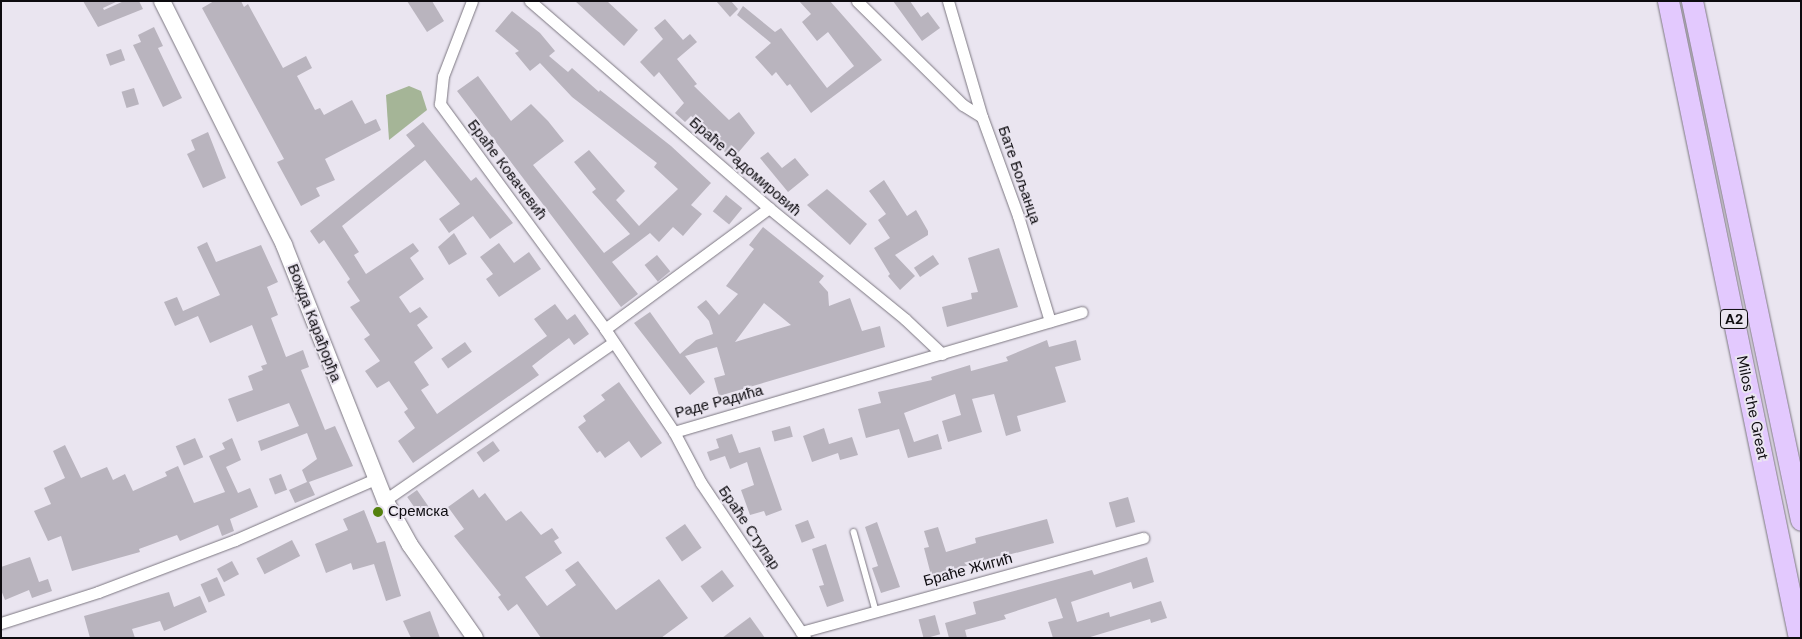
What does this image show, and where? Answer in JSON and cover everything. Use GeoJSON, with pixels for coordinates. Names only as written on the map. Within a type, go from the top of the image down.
{"type":"FeatureCollection","features":[{"type":"Feature","properties":{"kind":"highway","name":"Milos the Great"},"geometry":{"type":"LineString","coordinates":[[1668,1],[1799,638]]}},
{"type":"Feature","properties":{"kind":"highway","name":"Milos the Great"},"geometry":{"type":"LineString","coordinates":[[1692,1],[1801,520]]}},
{"type":"Feature","properties":{"kind":"main road","name":"Вожда Карађорђа"},"geometry":{"type":"LineString","coordinates":[[162,1],[284,245],[375,479],[385,500],[410,545],[475,638]]}},
{"type":"Feature","properties":{"kind":"street","name":"Браће Ковачевић"},"geometry":{"type":"LineString","coordinates":[[472,1],[443,76],[440,104],[605,329],[613,343]]}},
{"type":"Feature","properties":{"kind":"street","name":"Браће Радомировић"},"geometry":{"type":"LineString","coordinates":[[530,1],[769,208],[905,319],[942,354]]}},
{"type":"Feature","properties":{"kind":"street","name":"Бате Бољанца"},"geometry":{"type":"LineString","coordinates":[[857,1],[963,106],[982,117],[1018,216],[1050,321]]}},
{"type":"Feature","properties":{"kind":"street"},"geometry":{"type":"LineString","coordinates":[[948,1],[982,117]]}},
{"type":"Feature","properties":{"kind":"street"},"geometry":{"type":"LineString","coordinates":[[605,329],[769,208]]}},
{"type":"Feature","properties":{"kind":"street","name":"Раде Радића"},"geometry":{"type":"LineString","coordinates":[[613,343],[674,432],[1082,312]]}},
{"type":"Feature","properties":{"kind":"street"},"geometry":{"type":"LineString","coordinates":[[385,500],[613,343]]}},
{"type":"Feature","properties":{"kind":"street","name":"Браће Ступар"},"geometry":{"type":"LineString","coordinates":[[674,432],[701,483],[803,635]]}},
{"type":"Feature","properties":{"kind":"street"},"geometry":{"type":"LineString","coordinates":[[1,623],[98,592],[235,540],[375,479]]}},
{"type":"Feature","properties":{"kind":"street","name":"Браће Жигић"},"geometry":{"type":"LineString","coordinates":[[803,635],[876,611],[1143,538]]}},
{"type":"Feature","properties":{"kind":"lane"},"geometry":{"type":"LineString","coordinates":[[854,532],[876,611]]}},
{"type":"Feature","properties":{"kind":"green space"},"geometry":{"type":"Polygon","coordinates":[[[409,86],[421,91],[427,110],[389,140],[386,95],[409,86]]]}},
{"type":"Feature","properties":{"kind":"building"},"geometry":{"type":"Polygon","coordinates":[[[83,1],[118,1],[103,8],[104,10],[124,1],[139,1],[143,9],[98,27],[83,1]]]}},
{"type":"Feature","properties":{"kind":"building"},"geometry":{"type":"Polygon","coordinates":[[[214,1],[241,1],[244,7],[248,4],[283,68],[306,56],[312,68],[297,76],[315,110],[320,108],[324,115],[352,100],[365,124],[376,119],[381,130],[325,159],[335,180],[316,188],[320,196],[301,206],[277,162],[284,159],[202,8],[214,1]]]}},
{"type":"Feature","properties":{"kind":"building"},"geometry":{"type":"Polygon","coordinates":[[[407,1],[432,1],[444,21],[427,32],[407,1]]]}},
{"type":"Feature","properties":{"kind":"building"},"geometry":{"type":"Polygon","coordinates":[[[575,1],[607,1],[638,30],[624,46],[575,1]]]}},
{"type":"Feature","properties":{"kind":"building"},"geometry":{"type":"Polygon","coordinates":[[[716,1],[731,1],[738,9],[730,17],[716,1]]]}},
{"type":"Feature","properties":{"kind":"building"},"geometry":{"type":"Polygon","coordinates":[[[799,1],[830,1],[882,60],[811,113],[790,84],[787,86],[776,72],[772,76],[755,57],[771,43],[737,15],[743,6],[775,32],[781,28],[827,88],[854,66],[828,32],[817,41],[802,22],[811,14],[799,1]]]}},
{"type":"Feature","properties":{"kind":"building"},"geometry":{"type":"Polygon","coordinates":[[[893,1],[910,1],[921,17],[928,12],[940,28],[922,41],[893,1]]]}},
{"type":"Feature","properties":{"kind":"building"},"geometry":{"type":"Polygon","coordinates":[[[512,11],[540,33],[555,51],[549,56],[568,72],[572,68],[599,92],[600,90],[671,146],[711,183],[691,205],[702,214],[683,236],[673,227],[659,242],[650,233],[612,262],[638,294],[621,307],[457,91],[478,76],[511,121],[531,104],[548,121],[564,141],[533,165],[604,253],[630,234],[592,192],[596,189],[574,162],[589,150],[625,191],[616,200],[639,226],[678,189],[654,167],[657,163],[572,97],[540,63],[530,71],[515,53],[519,51],[495,31],[512,11]]]}},
{"type":"Feature","properties":{"kind":"building"},"geometry":{"type":"Polygon","coordinates":[[[665,19],[683,40],[690,34],[697,42],[677,59],[697,84],[694,86],[729,120],[739,112],[755,133],[737,154],[734,149],[727,155],[707,128],[691,116],[685,122],[675,113],[684,103],[659,72],[654,77],[640,62],[663,39],[654,28],[665,19]]]}},
{"type":"Feature","properties":{"kind":"building"},"geometry":{"type":"Polygon","coordinates":[[[154,27],[163,46],[158,48],[182,98],[163,107],[133,45],[141,42],[138,35],[154,27]]]}},
{"type":"Feature","properties":{"kind":"building"},"geometry":{"type":"Polygon","coordinates":[[[121,49],[125,60],[110,66],[106,54],[121,49]]]}},
{"type":"Feature","properties":{"kind":"building"},"geometry":{"type":"Polygon","coordinates":[[[134,88],[139,104],[127,108],[122,92],[134,88]]]}},
{"type":"Feature","properties":{"kind":"building"},"geometry":{"type":"Polygon","coordinates":[[[423,122],[471,181],[476,177],[513,223],[490,239],[473,216],[449,233],[439,219],[460,204],[425,160],[342,226],[359,252],[354,255],[366,274],[413,243],[419,251],[410,258],[424,279],[399,297],[410,313],[420,307],[428,317],[417,325],[433,348],[414,362],[429,385],[421,390],[437,414],[547,336],[534,319],[555,304],[567,320],[575,314],[589,334],[574,345],[569,338],[532,366],[539,375],[413,463],[398,441],[415,428],[404,412],[408,409],[389,381],[377,388],[365,371],[380,361],[364,339],[370,335],[350,307],[360,301],[347,282],[350,279],[324,240],[319,244],[310,231],[415,146],[406,135],[423,122]]]}},
{"type":"Feature","properties":{"kind":"building"},"geometry":{"type":"Polygon","coordinates":[[[208,132],[226,178],[203,188],[187,154],[195,150],[191,140],[208,132]]]}},
{"type":"Feature","properties":{"kind":"building"},"geometry":{"type":"Polygon","coordinates":[[[768,152],[782,168],[795,158],[809,175],[788,192],[760,158],[768,152]]]}},
{"type":"Feature","properties":{"kind":"building"},"geometry":{"type":"Polygon","coordinates":[[[884,180],[907,216],[916,210],[928,231],[928,235],[895,255],[915,276],[900,290],[888,276],[890,274],[874,248],[890,238],[878,220],[886,214],[869,191],[884,180]]]}},
{"type":"Feature","properties":{"kind":"building"},"geometry":{"type":"Polygon","coordinates":[[[827,189],[867,224],[850,245],[807,205],[827,189]]]}},
{"type":"Feature","properties":{"kind":"building"},"geometry":{"type":"Polygon","coordinates":[[[726,195],[742,208],[729,225],[713,211],[726,195]]]}},
{"type":"Feature","properties":{"kind":"building"},"geometry":{"type":"Polygon","coordinates":[[[763,227],[824,276],[819,282],[828,292],[829,306],[850,298],[862,331],[880,326],[885,347],[719,396],[714,378],[725,375],[717,347],[685,356],[705,382],[690,395],[634,323],[650,312],[680,354],[696,340],[713,334],[709,321],[697,307],[706,300],[719,315],[738,294],[726,286],[754,249],[749,245],[763,227]],[[764,303],[735,342],[791,325],[764,303]]]}},
{"type":"Feature","properties":{"kind":"building"},"geometry":{"type":"Polygon","coordinates":[[[454,233],[467,254],[449,265],[438,247],[454,233]]]}},
{"type":"Feature","properties":{"kind":"building"},"geometry":{"type":"Polygon","coordinates":[[[207,242],[216,262],[261,245],[278,282],[267,287],[278,315],[271,318],[286,357],[303,350],[309,367],[301,370],[325,430],[335,426],[353,466],[309,482],[315,495],[295,503],[289,490],[307,482],[302,470],[317,459],[307,433],[261,451],[258,441],[299,426],[289,403],[237,422],[228,399],[253,390],[248,376],[263,370],[261,366],[267,364],[252,325],[210,343],[198,316],[175,326],[164,302],[177,297],[183,311],[220,295],[197,247],[207,242]]]}},
{"type":"Feature","properties":{"kind":"building"},"geometry":{"type":"Polygon","coordinates":[[[499,243],[514,263],[529,252],[541,269],[499,297],[486,279],[493,274],[480,257],[499,243]]]}},
{"type":"Feature","properties":{"kind":"building"},"geometry":{"type":"Polygon","coordinates":[[[999,248],[1018,307],[947,327],[942,307],[972,299],[971,293],[978,292],[968,258],[999,248]]]}},
{"type":"Feature","properties":{"kind":"building"},"geometry":{"type":"Polygon","coordinates":[[[657,255],[670,271],[658,281],[645,265],[657,255]]]}},
{"type":"Feature","properties":{"kind":"building"},"geometry":{"type":"Polygon","coordinates":[[[933,255],[939,264],[920,277],[914,268],[933,255]]]}},
{"type":"Feature","properties":{"kind":"building"},"geometry":{"type":"Polygon","coordinates":[[[1047,340],[1049,347],[1076,340],[1081,360],[1055,367],[1066,402],[1017,416],[1021,431],[1006,436],[994,394],[972,399],[982,432],[948,442],[942,421],[961,415],[955,394],[904,413],[914,442],[938,434],[942,449],[908,458],[899,429],[866,438],[858,409],[881,403],[878,392],[932,380],[931,377],[970,365],[971,371],[1008,361],[1006,357],[1047,340]]]}},
{"type":"Feature","properties":{"kind":"building"},"geometry":{"type":"Polygon","coordinates":[[[465,342],[472,352],[448,368],[441,359],[465,342]]]}},
{"type":"Feature","properties":{"kind":"building"},"geometry":{"type":"Polygon","coordinates":[[[619,382],[662,443],[641,458],[629,441],[605,458],[600,451],[597,453],[578,427],[586,421],[583,416],[605,400],[601,395],[619,382]]]}},
{"type":"Feature","properties":{"kind":"building"},"geometry":{"type":"Polygon","coordinates":[[[790,426],[793,437],[774,442],[772,431],[790,426]]]}},
{"type":"Feature","properties":{"kind":"building"},"geometry":{"type":"Polygon","coordinates":[[[824,428],[829,444],[852,437],[858,455],[840,460],[838,453],[812,462],[803,436],[824,428]]]}},
{"type":"Feature","properties":{"kind":"building"},"geometry":{"type":"Polygon","coordinates":[[[732,434],[739,453],[760,447],[782,510],[766,516],[764,511],[750,515],[741,490],[754,485],[747,462],[730,469],[725,456],[710,461],[707,452],[719,448],[716,439],[732,434]]]}},
{"type":"Feature","properties":{"kind":"building"},"geometry":{"type":"Polygon","coordinates":[[[195,438],[203,457],[184,466],[176,446],[195,438]]]}},
{"type":"Feature","properties":{"kind":"building"},"geometry":{"type":"Polygon","coordinates":[[[232,438],[241,460],[226,467],[238,493],[250,488],[258,507],[230,519],[234,531],[222,536],[218,525],[180,541],[177,535],[139,549],[140,552],[72,571],[61,536],[48,541],[34,511],[51,504],[44,488],[65,478],[53,451],[65,445],[81,478],[107,467],[113,480],[125,474],[133,491],[167,476],[165,472],[178,466],[194,503],[225,492],[209,456],[225,449],[222,443],[232,438]]]}},
{"type":"Feature","properties":{"kind":"building"},"geometry":{"type":"Polygon","coordinates":[[[493,441],[500,451],[483,462],[477,452],[493,441]]]}},
{"type":"Feature","properties":{"kind":"building"},"geometry":{"type":"Polygon","coordinates":[[[281,474],[287,490],[275,495],[269,479],[281,474]]]}},
{"type":"Feature","properties":{"kind":"building"},"geometry":{"type":"Polygon","coordinates":[[[473,489],[479,498],[485,493],[506,521],[521,511],[541,535],[552,528],[559,538],[554,541],[562,553],[525,577],[547,606],[576,585],[565,570],[578,561],[616,610],[659,579],[688,618],[661,638],[541,638],[517,604],[508,611],[498,597],[501,595],[454,536],[464,529],[448,507],[473,489]]]}},
{"type":"Feature","properties":{"kind":"building"},"geometry":{"type":"Polygon","coordinates":[[[417,490],[431,510],[421,517],[407,497],[417,490]]]}},
{"type":"Feature","properties":{"kind":"building"},"geometry":{"type":"Polygon","coordinates":[[[1128,497],[1135,522],[1116,528],[1109,503],[1128,497]]]}},
{"type":"Feature","properties":{"kind":"building"},"geometry":{"type":"Polygon","coordinates":[[[364,510],[377,543],[385,541],[401,596],[386,601],[374,564],[353,570],[351,563],[326,573],[315,544],[348,530],[343,519],[364,510]]]}},
{"type":"Feature","properties":{"kind":"building"},"geometry":{"type":"Polygon","coordinates":[[[1047,519],[1054,543],[931,575],[924,548],[929,547],[924,531],[938,527],[946,552],[976,543],[975,538],[1047,519]]]}},
{"type":"Feature","properties":{"kind":"building"},"geometry":{"type":"Polygon","coordinates":[[[808,520],[815,538],[802,543],[795,525],[808,520]]]}},
{"type":"Feature","properties":{"kind":"building"},"geometry":{"type":"Polygon","coordinates":[[[877,522],[900,587],[881,593],[872,568],[878,566],[865,527],[877,522]]]}},
{"type":"Feature","properties":{"kind":"building"},"geometry":{"type":"Polygon","coordinates":[[[685,524],[702,548],[682,562],[665,538],[685,524]]]}},
{"type":"Feature","properties":{"kind":"building"},"geometry":{"type":"Polygon","coordinates":[[[292,540],[300,556],[265,574],[256,558],[292,540]]]}},
{"type":"Feature","properties":{"kind":"building"},"geometry":{"type":"Polygon","coordinates":[[[826,544],[844,601],[827,607],[819,586],[824,585],[812,549],[826,544]]]}},
{"type":"Feature","properties":{"kind":"building"},"geometry":{"type":"Polygon","coordinates":[[[30,557],[39,582],[48,579],[52,591],[32,598],[29,590],[5,600],[1,590],[1,567],[30,557]]]}},
{"type":"Feature","properties":{"kind":"building"},"geometry":{"type":"Polygon","coordinates":[[[1147,557],[1154,582],[1133,589],[1131,582],[1071,602],[1077,622],[1109,612],[1110,617],[1161,601],[1167,618],[1151,623],[1150,619],[1087,638],[1053,638],[1048,622],[1063,618],[1056,598],[1004,615],[1006,619],[965,630],[967,638],[949,638],[945,623],[976,614],[973,602],[1092,570],[1094,575],[1147,557]]]}},
{"type":"Feature","properties":{"kind":"building"},"geometry":{"type":"Polygon","coordinates":[[[232,561],[239,574],[224,582],[217,569],[232,561]]]}},
{"type":"Feature","properties":{"kind":"building"},"geometry":{"type":"Polygon","coordinates":[[[722,570],[734,586],[712,602],[700,586],[722,570]]]}},
{"type":"Feature","properties":{"kind":"building"},"geometry":{"type":"Polygon","coordinates":[[[217,577],[225,595],[209,603],[201,584],[217,577]]]}},
{"type":"Feature","properties":{"kind":"building"},"geometry":{"type":"Polygon","coordinates":[[[169,592],[174,607],[200,596],[207,612],[164,631],[160,621],[132,629],[135,638],[90,638],[84,616],[169,592]]]}},
{"type":"Feature","properties":{"kind":"building"},"geometry":{"type":"Polygon","coordinates":[[[430,611],[440,638],[411,638],[403,621],[430,611]]]}},
{"type":"Feature","properties":{"kind":"building"},"geometry":{"type":"Polygon","coordinates":[[[935,615],[940,634],[924,638],[919,619],[935,615]]]}},
{"type":"Feature","properties":{"kind":"building"},"geometry":{"type":"Polygon","coordinates":[[[750,617],[765,638],[722,638],[750,617]]]}},
{"type":"Feature","properties":{"kind":"place","name":"Сремска"},"geometry":{"type":"Point","coordinates":[378,512]}}]}
